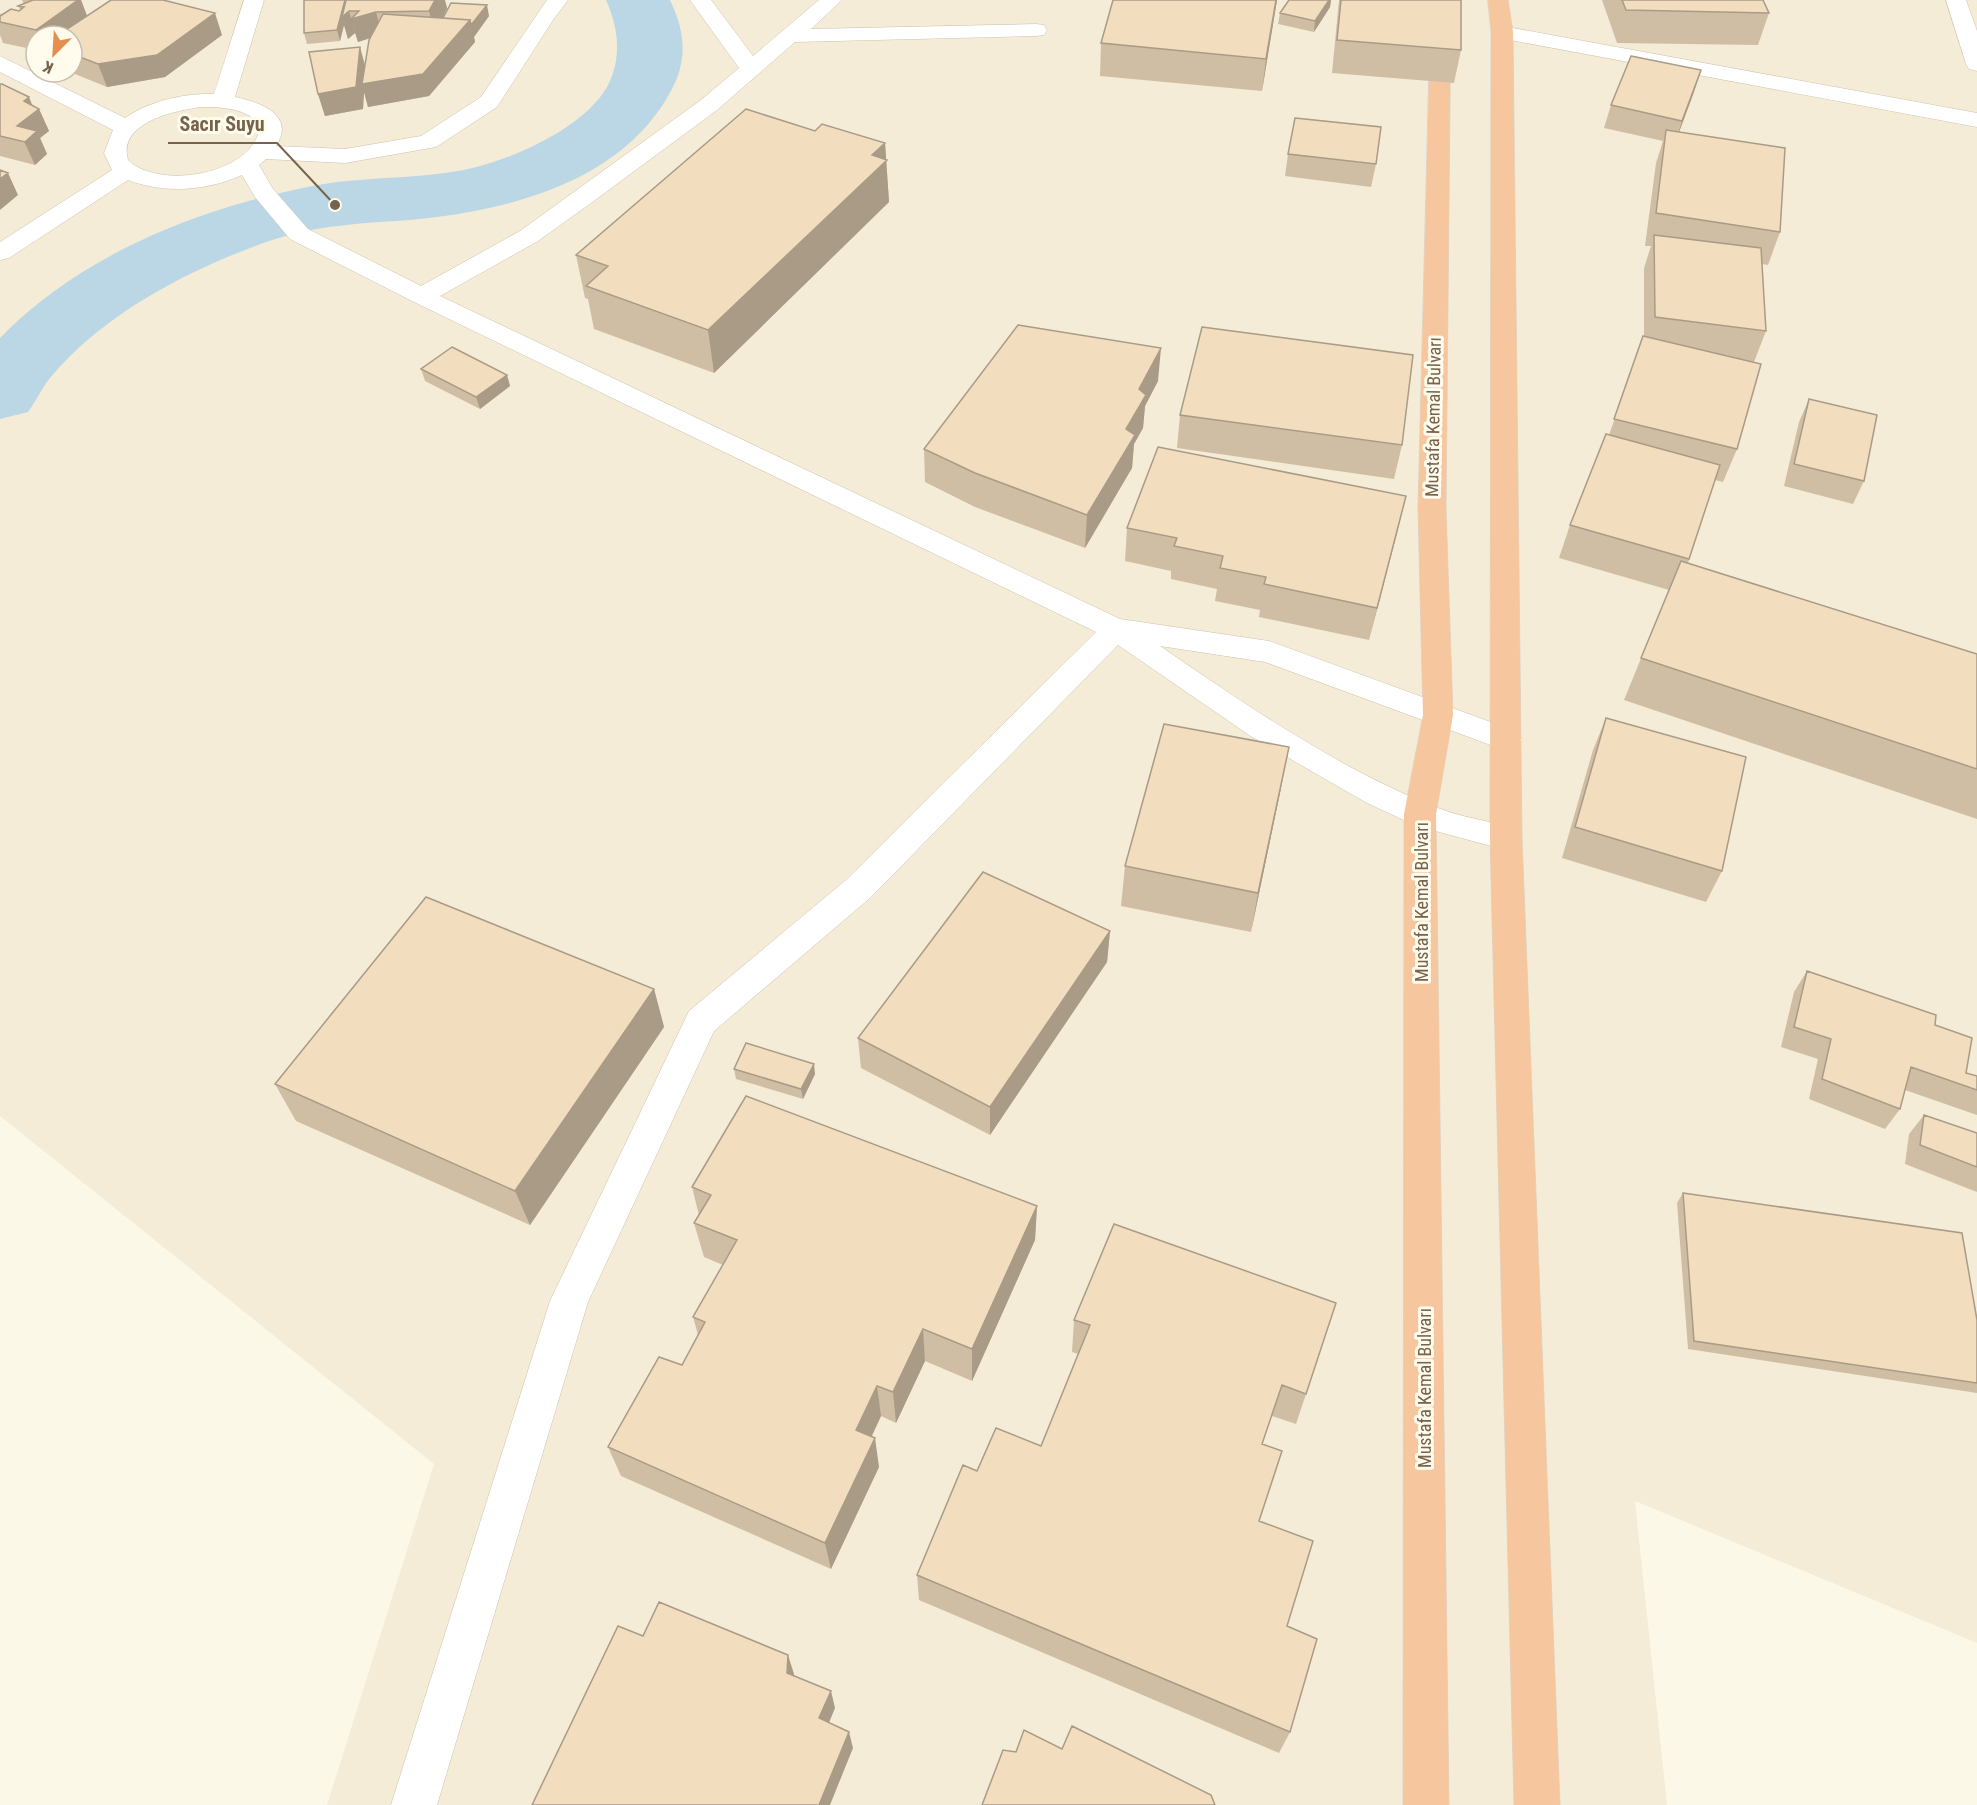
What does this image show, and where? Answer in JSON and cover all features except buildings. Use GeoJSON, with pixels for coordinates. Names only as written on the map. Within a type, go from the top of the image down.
{"type":"FeatureCollection","features":[{"type":"Feature","properties":{"kind":"highway","name":"Mustafa Kemal Bulvarı"},"geometry":{"type":"LineString","coordinates":[[1426,1805],[1420,814],[1438,715],[1432,509],[1441,0]]}},
{"type":"Feature","properties":{"kind":"highway"},"geometry":{"type":"LineString","coordinates":[[1500,16],[1506,838],[1537,1805]]}},
{"type":"Feature","properties":{"kind":"street"},"geometry":{"type":"LineString","coordinates":[[223,100],[254,0]]}},
{"type":"Feature","properties":{"kind":"street"},"geometry":{"type":"LineString","coordinates":[[253,157],[268,140],[270,129],[266,118],[256,109],[242,103],[223,100],[180,102],[151,113],[127,128],[118,139],[114,151],[118,162],[127,171],[142,178],[161,182],[184,182],[206,178],[253,157],[345,156],[428,142],[489,102],[544,17],[558,0]]}},
{"type":"Feature","properties":{"kind":"street"},"geometry":{"type":"LineString","coordinates":[[700,0],[750,69]]}},
{"type":"Feature","properties":{"kind":"street"},"geometry":{"type":"LineString","coordinates":[[421,296],[529,236],[709,105],[832,0]]}},
{"type":"Feature","properties":{"kind":"street"},"geometry":{"type":"LineString","coordinates":[[1956,0],[1977,64]]}},
{"type":"Feature","properties":{"kind":"street"},"geometry":{"type":"LineString","coordinates":[[1500,16],[1977,120]]}},
{"type":"Feature","properties":{"kind":"street"},"geometry":{"type":"LineString","coordinates":[[790,36],[1036,30]]}},
{"type":"Feature","properties":{"kind":"street"},"geometry":{"type":"LineString","coordinates":[[0,63],[127,128]]}},
{"type":"Feature","properties":{"kind":"street"},"geometry":{"type":"LineString","coordinates":[[253,157],[263,192],[300,234],[421,296],[1116,629],[1191,683],[1317,761],[1420,814],[1506,838]]}},
{"type":"Feature","properties":{"kind":"street"},"geometry":{"type":"LineString","coordinates":[[0,253],[127,171]]}},
{"type":"Feature","properties":{"kind":"street"},"geometry":{"type":"LineString","coordinates":[[1116,629],[1269,652],[1507,740]]}},
{"type":"Feature","properties":{"kind":"street"},"geometry":{"type":"LineString","coordinates":[[414,1805],[569,1301],[700,1021],[858,889],[1116,629]]}},
{"type":"Feature","properties":{"kind":"shaded area"},"geometry":{"type":"Polygon","coordinates":[[[0,0],[1977,0],[1977,1643],[1635,1501],[1667,1805],[327,1805],[434,1464],[0,1116],[0,0]]]}},
{"type":"Feature","properties":{"kind":"waterway"},"geometry":{"type":"LineString","coordinates":[[0,394],[19,365],[45,337],[77,310],[112,286],[188,247],[258,221],[307,209],[464,192],[522,176],[578,150],[602,133],[623,113],[644,79],[650,56],[650,34],[638,0]]}},
{"type":"Feature","properties":{"kind":"place","name":"Sacır Suyu"},"geometry":{"type":"Point","coordinates":[335,205]}}]}
